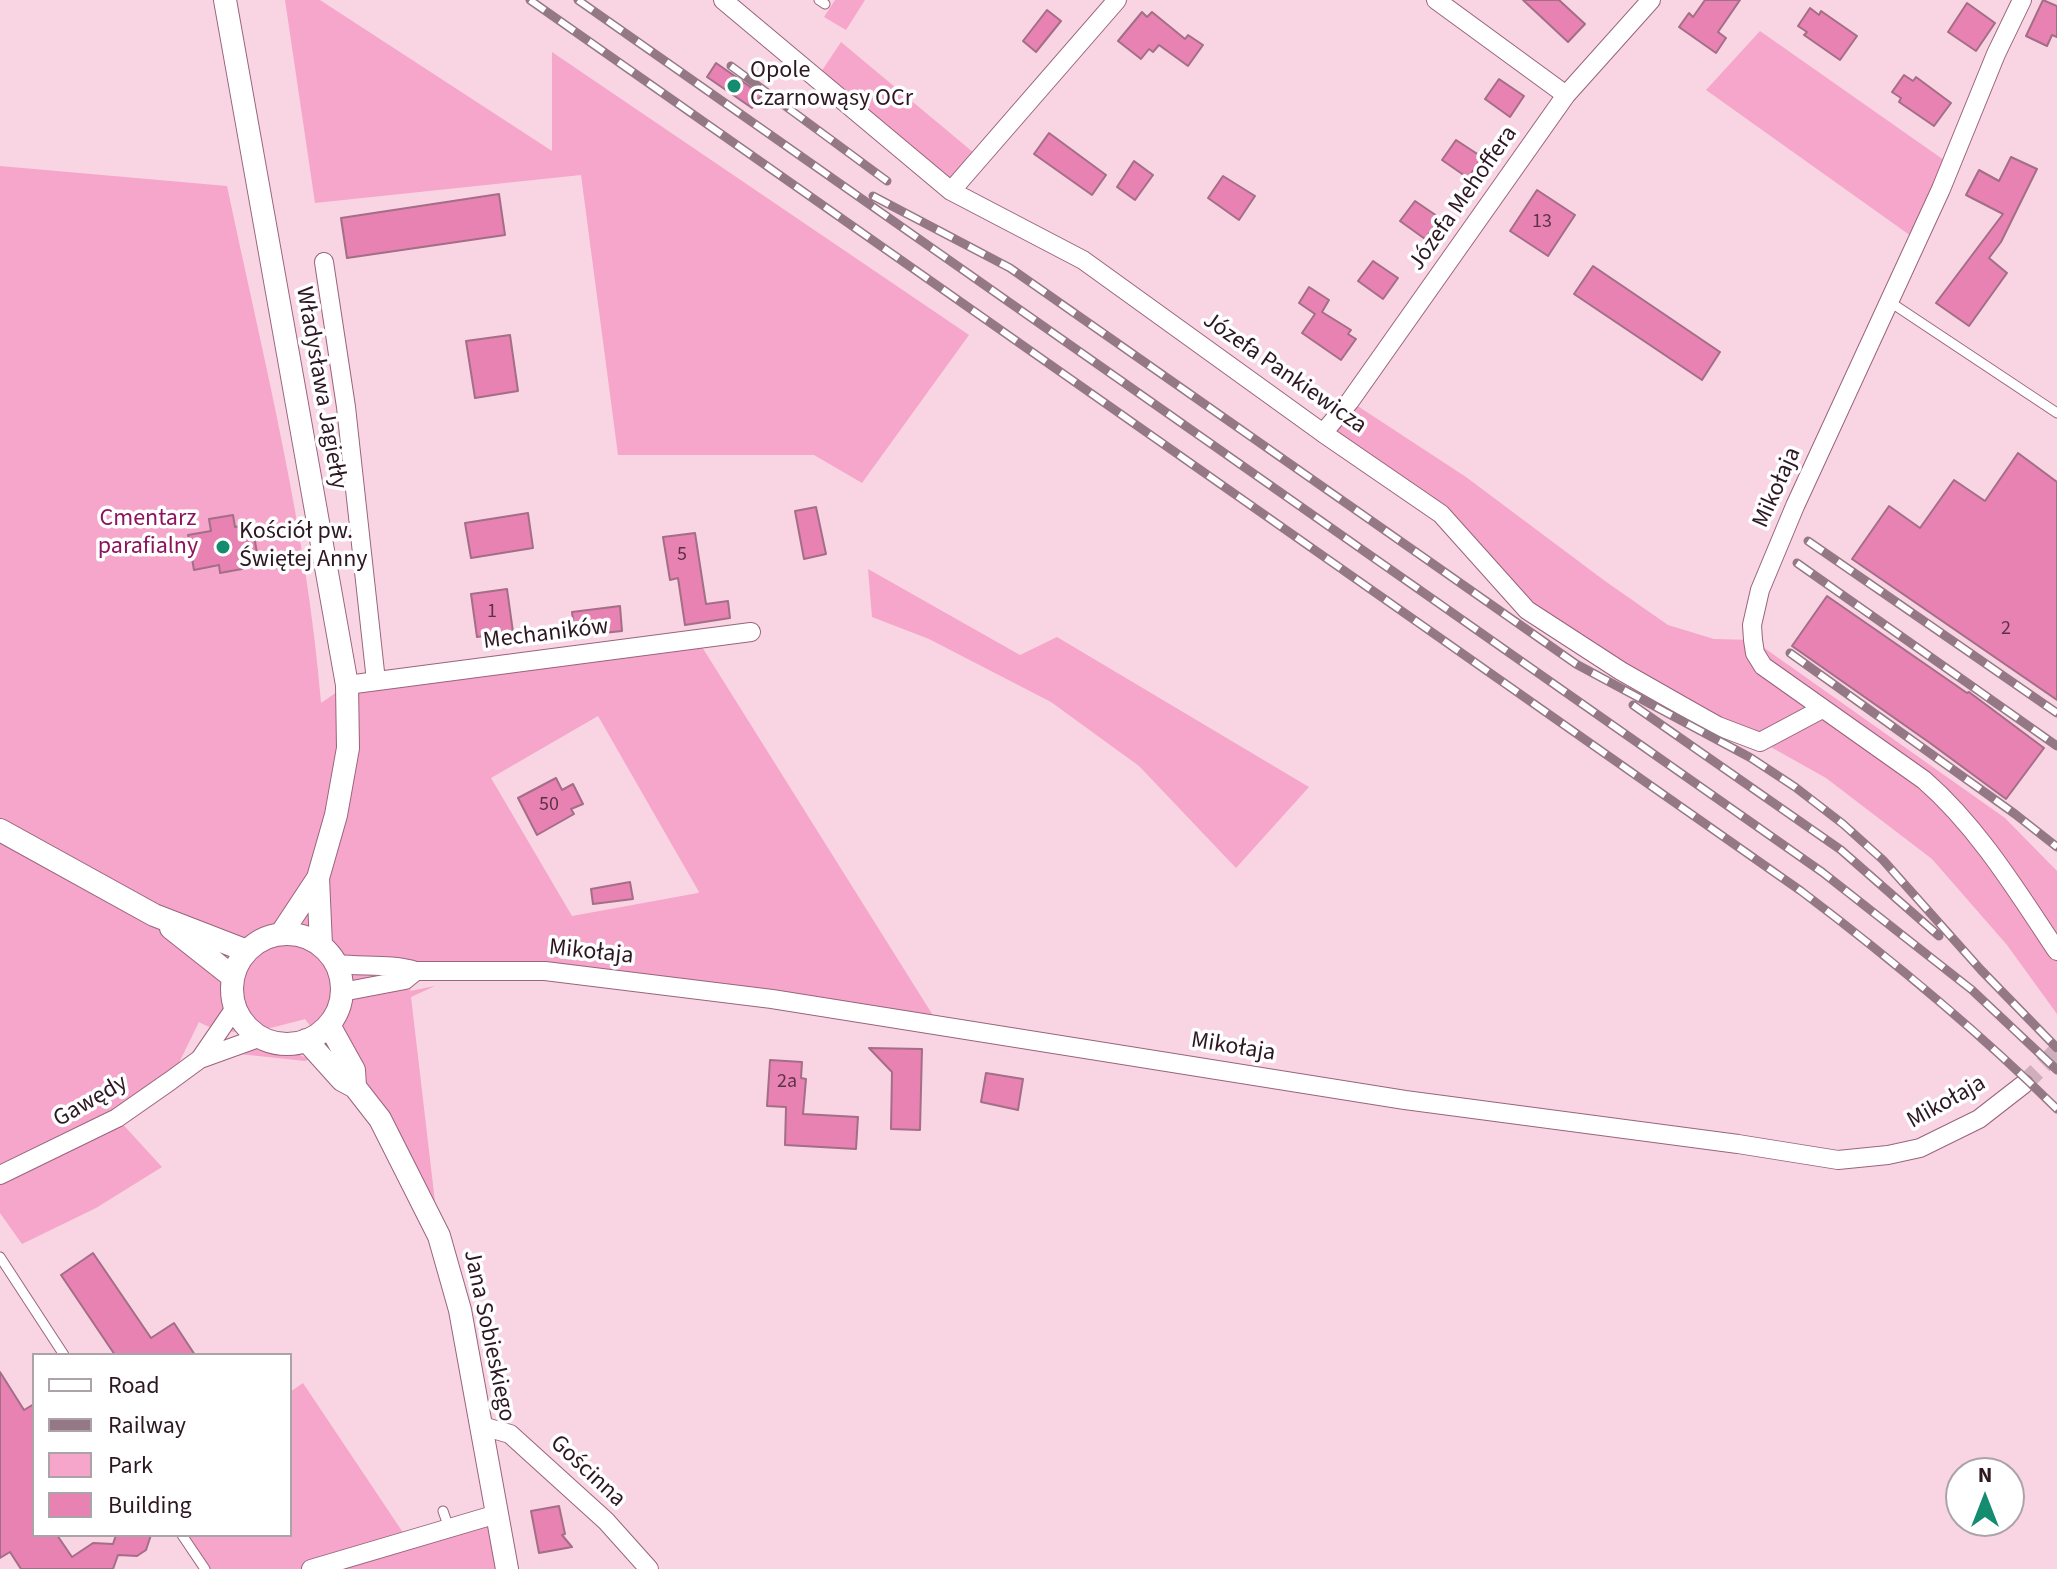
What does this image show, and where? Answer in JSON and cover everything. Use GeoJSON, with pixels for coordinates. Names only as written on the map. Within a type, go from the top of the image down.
{"type":"FeatureCollection","features":[{"type":"Feature","properties":{"kind":"street","name":"Władysława Jagiełły"},"geometry":{"type":"LineString","coordinates":[[225,0],[347,685],[348,748],[342,787],[318,878],[321,945]]}},
{"type":"Feature","properties":{"kind":"street","name":"Józefa Pankiewicza"},"geometry":{"type":"LineString","coordinates":[[723,0],[951,191],[1083,260],[1441,514],[1527,610],[1621,671],[1718,726],[1760,742],[1822,709]]}},
{"type":"Feature","properties":{"kind":"street"},"geometry":{"type":"LineString","coordinates":[[951,191],[1117,0]]}},
{"type":"Feature","properties":{"kind":"street"},"geometry":{"type":"LineString","coordinates":[[1436,0],[1566,95]]}},
{"type":"Feature","properties":{"kind":"street","name":"Józefa Mehoffera"},"geometry":{"type":"LineString","coordinates":[[1323,433],[1350,401],[1566,95],[1651,0]]}},
{"type":"Feature","properties":{"kind":"street","name":"Mikołaja"},"geometry":{"type":"LineString","coordinates":[[2022,0],[1996,54],[1941,189],[1795,506],[1760,590],[1755,608],[1753,640],[1755,653],[1763,666],[1924,780],[1946,799],[2057,951]]}},
{"type":"Feature","properties":{"kind":"street"},"geometry":{"type":"LineString","coordinates":[[324,262],[346,407],[376,681]]}},
{"type":"Feature","properties":{"kind":"street","name":"Mechaników"},"geometry":{"type":"LineString","coordinates":[[347,685],[751,632]]}},
{"type":"Feature","properties":{"kind":"street"},"geometry":{"type":"LineString","coordinates":[[0,830],[154,915],[247,951]]}},
{"type":"Feature","properties":{"kind":"street","name":"Władysława Jagiełły"},"geometry":{"type":"LineString","coordinates":[[281,934],[318,878]]}},
{"type":"Feature","properties":{"kind":"street"},"geometry":{"type":"LineString","coordinates":[[154,915],[233,977]]}},
{"type":"Feature","properties":{"kind":"street"},"geometry":{"type":"LineString","coordinates":[[281,934],[295,934],[321,945],[337,964],[342,992],[338,1009],[329,1025],[306,1040],[291,1044],[261,1037],[242,1020],[235,1008],[233,977],[238,963],[247,951],[263,939],[281,934]]}},
{"type":"Feature","properties":{"kind":"street","name":"Mikołaja"},"geometry":{"type":"LineString","coordinates":[[337,964],[366,968],[404,967],[416,971],[545,971],[772,999],[1405,1100],[1838,1160],[1920,1148],[1979,1119],[2024,1084]]}},
{"type":"Feature","properties":{"kind":"street","name":"Mikołaja"},"geometry":{"type":"LineString","coordinates":[[342,992],[405,980],[416,971]]}},
{"type":"Feature","properties":{"kind":"street","name":"Gawędy"},"geometry":{"type":"LineString","coordinates":[[200,1059],[235,1008]]}},
{"type":"Feature","properties":{"kind":"street","name":"Jana Sobieskiego"},"geometry":{"type":"LineString","coordinates":[[329,1025],[354,1070],[355,1087]]}},
{"type":"Feature","properties":{"kind":"street","name":"Gawędy"},"geometry":{"type":"LineString","coordinates":[[0,1175],[117,1118],[200,1059],[261,1037]]}},
{"type":"Feature","properties":{"kind":"street","name":"Jana Sobieskiego"},"geometry":{"type":"LineString","coordinates":[[306,1040],[342,1080],[355,1087],[380,1119],[439,1236],[460,1310],[507,1569]]}},
{"type":"Feature","properties":{"kind":"street","name":"Gościnna"},"geometry":{"type":"LineString","coordinates":[[482,1426],[510,1434],[606,1521],[649,1569]]}},
{"type":"Feature","properties":{"kind":"street"},"geometry":{"type":"LineString","coordinates":[[311,1569],[446,1520],[497,1514]]}},
{"type":"Feature","properties":{"kind":"lane"},"geometry":{"type":"LineString","coordinates":[[1890,302],[2057,413]]}},
{"type":"Feature","properties":{"kind":"lane"},"geometry":{"type":"LineString","coordinates":[[0,1257],[63,1353]]}},
{"type":"Feature","properties":{"kind":"lane"},"geometry":{"type":"LineString","coordinates":[[183,1537],[205,1569]]}},
{"type":"Feature","properties":{"kind":"green space"},"geometry":{"type":"Polygon","coordinates":[[[285,0],[320,0],[552,151],[552,52],[969,335],[862,483],[814,455],[618,455],[581,175],[315,203],[285,0]]]}},
{"type":"Feature","properties":{"kind":"green space"},"geometry":{"type":"Polygon","coordinates":[[[835,0],[865,0],[846,30],[824,17],[835,0]]]}},
{"type":"Feature","properties":{"kind":"green space"},"geometry":{"type":"Polygon","coordinates":[[[1760,31],[1951,165],[1918,241],[1706,90],[1760,31]]]}},
{"type":"Feature","properties":{"kind":"green space"},"geometry":{"type":"Polygon","coordinates":[[[841,42],[980,158],[951,191],[817,78],[841,42]]]}},
{"type":"Feature","properties":{"kind":"green space","name":"Cmentarz parafialny"},"geometry":{"type":"Polygon","coordinates":[[[0,166],[227,186],[295,508],[321,703],[347,685],[697,639],[939,1025],[567,973],[416,971],[410,991],[435,986],[411,997],[439,1236],[380,1119],[305,1019],[238,1032],[212,1028],[199,1022],[170,1081],[117,1118],[162,1167],[96,1208],[22,1244],[0,1213],[0,166]],[[598,716],[491,778],[572,916],[699,892],[598,716]]]}},
{"type":"Feature","properties":{"kind":"green space"},"geometry":{"type":"Polygon","coordinates":[[[1350,401],[1466,477],[1668,625],[1714,639],[1753,640],[2005,818],[2057,871],[2057,1014],[2007,945],[1932,859],[1826,778],[1527,610],[1441,514],[1323,433],[1350,401]]]}},
{"type":"Feature","properties":{"kind":"green space"},"geometry":{"type":"Polygon","coordinates":[[[868,569],[1020,655],[1057,637],[1309,787],[1236,868],[1139,766],[1051,702],[929,639],[872,617],[868,569]]]}},
{"type":"Feature","properties":{"kind":"green space"},"geometry":{"type":"Polygon","coordinates":[[[263,1045],[289,1051],[310,1059],[230,1053],[263,1045]]]}},
{"type":"Feature","properties":{"kind":"green space"},"geometry":{"type":"Polygon","coordinates":[[[303,1383],[408,1540],[497,1514],[507,1569],[205,1569],[183,1537],[292,1537],[292,1391],[303,1383]]]}},
{"type":"Feature","properties":{"kind":"building"},"geometry":{"type":"Polygon","coordinates":[[[1523,0],[1559,0],[1585,24],[1568,42],[1523,0]]]}},
{"type":"Feature","properties":{"kind":"building"},"geometry":{"type":"Polygon","coordinates":[[[1705,0],[1740,0],[1718,32],[1726,38],[1716,53],[1679,27],[1689,13],[1693,17],[1705,0]]]}},
{"type":"Feature","properties":{"kind":"building"},"geometry":{"type":"Polygon","coordinates":[[[2043,0],[2057,6],[2057,37],[2052,35],[2047,46],[2026,36],[2043,0]]]}},
{"type":"Feature","properties":{"kind":"building"},"geometry":{"type":"Polygon","coordinates":[[[1967,3],[1995,23],[1976,51],[1948,32],[1967,3]]]}},
{"type":"Feature","properties":{"kind":"building"},"geometry":{"type":"Polygon","coordinates":[[[1810,8],[1819,15],[1821,11],[1857,36],[1840,60],[1804,35],[1807,32],[1798,26],[1810,8]]]}},
{"type":"Feature","properties":{"kind":"building"},"geometry":{"type":"Polygon","coordinates":[[[1047,10],[1061,21],[1036,52],[1023,41],[1047,10]]]}},
{"type":"Feature","properties":{"kind":"building"},"geometry":{"type":"Polygon","coordinates":[[[1142,12],[1147,17],[1152,12],[1185,39],[1188,35],[1203,45],[1188,66],[1159,45],[1153,52],[1149,49],[1141,59],[1118,41],[1142,12]]]}},
{"type":"Feature","properties":{"kind":"building","name":"Opole Czarnowąsy OCr"},"geometry":{"type":"Polygon","coordinates":[[[716,63],[762,95],[752,108],[707,77],[716,63]]]}},
{"type":"Feature","properties":{"kind":"building"},"geometry":{"type":"Polygon","coordinates":[[[1904,75],[1913,81],[1916,77],[1951,103],[1934,126],[1899,102],[1901,98],[1892,92],[1904,75]]]}},
{"type":"Feature","properties":{"kind":"building"},"geometry":{"type":"Polygon","coordinates":[[[1499,79],[1524,96],[1510,117],[1485,99],[1499,79]]]}},
{"type":"Feature","properties":{"kind":"building"},"geometry":{"type":"Polygon","coordinates":[[[1049,133],[1106,175],[1092,195],[1034,154],[1049,133]]]}},
{"type":"Feature","properties":{"kind":"building"},"geometry":{"type":"Polygon","coordinates":[[[1456,140],[1482,157],[1468,178],[1442,160],[1456,140]]]}},
{"type":"Feature","properties":{"kind":"building"},"geometry":{"type":"Polygon","coordinates":[[[2011,157],[2037,169],[2001,242],[1989,258],[2007,273],[1969,326],[1936,303],[2003,214],[1966,195],[1979,170],[1999,181],[2011,157]]]}},
{"type":"Feature","properties":{"kind":"building"},"geometry":{"type":"Polygon","coordinates":[[[1134,161],[1153,175],[1135,200],[1117,187],[1134,161]]]}},
{"type":"Feature","properties":{"kind":"building"},"geometry":{"type":"Polygon","coordinates":[[[1223,176],[1255,196],[1239,220],[1208,198],[1223,176]]]}},
{"type":"Feature","properties":{"kind":"building"},"geometry":{"type":"Polygon","coordinates":[[[1537,190],[1575,215],[1548,256],[1510,231],[1537,190]]]}},
{"type":"Feature","properties":{"kind":"building"},"geometry":{"type":"Polygon","coordinates":[[[499,194],[505,235],[347,258],[341,218],[499,194]]]}},
{"type":"Feature","properties":{"kind":"building"},"geometry":{"type":"Polygon","coordinates":[[[1415,201],[1440,218],[1425,239],[1400,221],[1415,201]]]}},
{"type":"Feature","properties":{"kind":"building"},"geometry":{"type":"Polygon","coordinates":[[[1373,261],[1398,278],[1383,299],[1358,281],[1373,261]]]}},
{"type":"Feature","properties":{"kind":"building"},"geometry":{"type":"Polygon","coordinates":[[[1593,266],[1720,352],[1702,380],[1574,294],[1593,266]]]}},
{"type":"Feature","properties":{"kind":"building"},"geometry":{"type":"Polygon","coordinates":[[[1309,287],[1329,300],[1322,312],[1351,330],[1348,334],[1356,339],[1341,360],[1302,333],[1315,314],[1299,303],[1309,287]]]}},
{"type":"Feature","properties":{"kind":"building"},"geometry":{"type":"Polygon","coordinates":[[[510,335],[518,391],[475,398],[466,341],[510,335]]]}},
{"type":"Feature","properties":{"kind":"building"},"geometry":{"type":"Polygon","coordinates":[[[2018,453],[2057,482],[2057,700],[1852,559],[1889,506],[1920,528],[1954,480],[1985,501],[2018,453]]]}},
{"type":"Feature","properties":{"kind":"building"},"geometry":{"type":"Polygon","coordinates":[[[816,507],[826,554],[804,559],[795,511],[816,507]]]}},
{"type":"Feature","properties":{"kind":"building"},"geometry":{"type":"Polygon","coordinates":[[[528,513],[533,548],[471,558],[465,523],[528,513]]]}},
{"type":"Feature","properties":{"kind":"building","name":"Kościół pw. Świętej Anny"},"geometry":{"type":"Polygon","coordinates":[[[233,515],[235,527],[252,524],[258,559],[240,562],[242,569],[220,573],[219,565],[194,570],[188,535],[211,531],[209,519],[233,515]]]}},
{"type":"Feature","properties":{"kind":"building"},"geometry":{"type":"Polygon","coordinates":[[[695,533],[706,604],[728,601],[730,618],[685,625],[678,578],[670,580],[663,537],[695,533]]]}},
{"type":"Feature","properties":{"kind":"building"},"geometry":{"type":"Polygon","coordinates":[[[507,589],[513,632],[477,637],[471,594],[507,589]]]}},
{"type":"Feature","properties":{"kind":"building"},"geometry":{"type":"Polygon","coordinates":[[[1827,596],[1969,692],[2044,748],[2006,799],[1792,646],[1827,596]]]}},
{"type":"Feature","properties":{"kind":"building"},"geometry":{"type":"Polygon","coordinates":[[[620,606],[622,631],[575,636],[572,612],[620,606]]]}},
{"type":"Feature","properties":{"kind":"building"},"geometry":{"type":"Polygon","coordinates":[[[556,778],[562,790],[573,784],[583,804],[571,809],[574,814],[537,835],[518,798],[556,778]]]}},
{"type":"Feature","properties":{"kind":"building"},"geometry":{"type":"Polygon","coordinates":[[[630,882],[633,899],[593,904],[591,889],[630,882]]]}},
{"type":"Feature","properties":{"kind":"building"},"geometry":{"type":"Polygon","coordinates":[[[869,1048],[922,1049],[920,1130],[891,1129],[892,1072],[869,1048]]]}},
{"type":"Feature","properties":{"kind":"building"},"geometry":{"type":"Polygon","coordinates":[[[770,1060],[802,1062],[801,1078],[806,1079],[803,1114],[858,1117],[856,1149],[785,1145],[786,1107],[767,1106],[770,1060]]]}},
{"type":"Feature","properties":{"kind":"building"},"geometry":{"type":"Polygon","coordinates":[[[986,1073],[1023,1079],[1018,1110],[981,1102],[986,1073]]]}},
{"type":"Feature","properties":{"kind":"building"},"geometry":{"type":"Polygon","coordinates":[[[93,1253],[151,1338],[174,1323],[194,1353],[114,1353],[61,1275],[93,1253]]]}},
{"type":"Feature","properties":{"kind":"building"},"geometry":{"type":"Polygon","coordinates":[[[0,1372],[24,1410],[32,1405],[32,1537],[58,1537],[72,1557],[93,1543],[113,1544],[115,1537],[150,1537],[146,1550],[137,1556],[118,1555],[113,1569],[21,1569],[10,1552],[0,1558],[0,1372]]]}},
{"type":"Feature","properties":{"kind":"building"},"geometry":{"type":"Polygon","coordinates":[[[559,1506],[565,1534],[562,1535],[572,1547],[539,1553],[531,1511],[559,1506]]]}},
{"type":"Feature","properties":{"kind":"tunnel"},"geometry":{"type":"LineString","coordinates":[[2024,1084],[2057,1051]]}},
{"type":"Feature","properties":{"kind":"railway"},"geometry":{"type":"LineString","coordinates":[[530,0],[1801,891],[1933,996],[2057,1109]]}},
{"type":"Feature","properties":{"kind":"railway"},"geometry":{"type":"LineString","coordinates":[[578,0],[1822,872],[1972,990],[2057,1070]]}},
{"type":"Feature","properties":{"kind":"railway"},"geometry":{"type":"LineString","coordinates":[[731,66],[887,181]]}},
{"type":"Feature","properties":{"kind":"railway"},"geometry":{"type":"LineString","coordinates":[[873,196],[1010,268],[1576,664],[1751,758],[1795,787],[1883,860],[1981,970],[2057,1048]]}},
{"type":"Feature","properties":{"kind":"railway"},"geometry":{"type":"LineString","coordinates":[[1808,541],[2057,713]]}},
{"type":"Feature","properties":{"kind":"railway"},"geometry":{"type":"LineString","coordinates":[[1797,563],[2057,746]]}},
{"type":"Feature","properties":{"kind":"railway"},"geometry":{"type":"LineString","coordinates":[[1790,653],[2057,847]]}},
{"type":"Feature","properties":{"kind":"railway"},"geometry":{"type":"LineString","coordinates":[[1633,705],[1841,850],[1939,936]]}},
{"type":"Feature","properties":{"kind":"place","name":"Opole Czarnowąsy OCr"},"geometry":{"type":"Point","coordinates":[734,86]}},
{"type":"Feature","properties":{"kind":"place","name":"Kościół pw. Świętej Anny"},"geometry":{"type":"Point","coordinates":[223,547]}}]}
